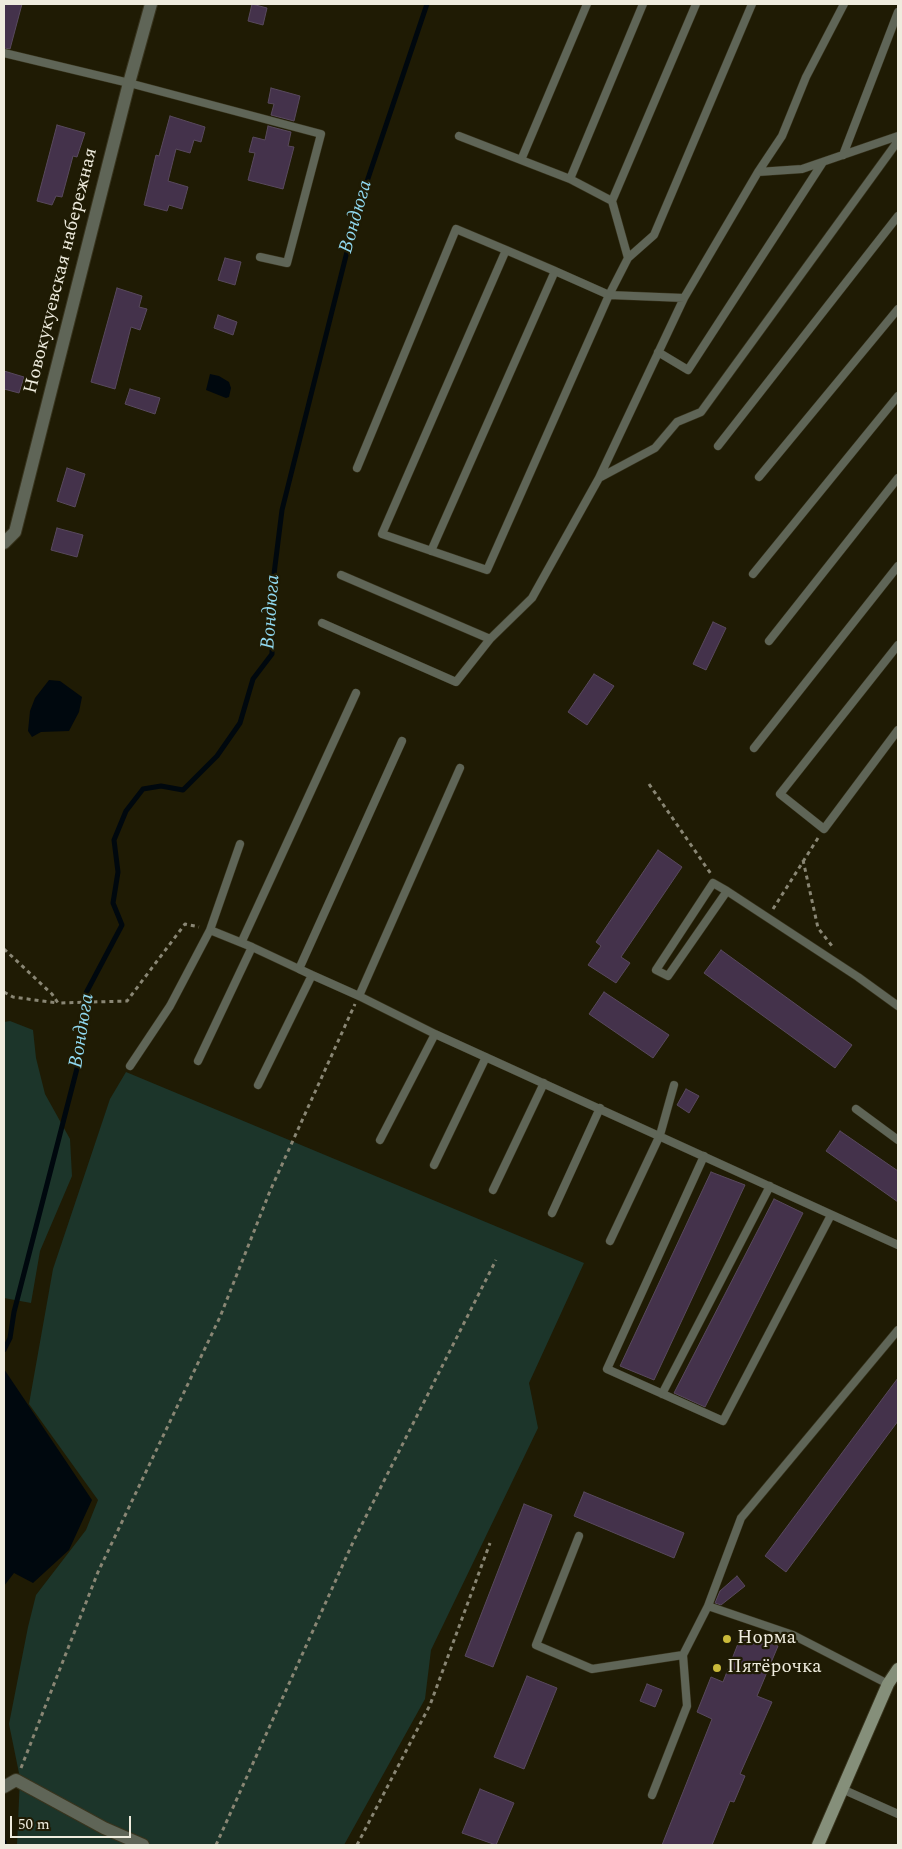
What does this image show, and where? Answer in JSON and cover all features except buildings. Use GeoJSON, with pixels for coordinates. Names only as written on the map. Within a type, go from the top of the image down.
{"type":"FeatureCollection","features":[{"type":"Feature","properties":{"kind":"main road"},"geometry":{"type":"LineString","coordinates":[[821,1844],[842,1789],[888,1684],[898,1669]]}},
{"type":"Feature","properties":{"kind":"street","name":"Новокукуевская набережная"},"geometry":{"type":"LineString","coordinates":[[4,543],[15,532],[129,83],[152,4]]}},
{"type":"Feature","properties":{"kind":"street"},"geometry":{"type":"LineString","coordinates":[[4,1787],[16,1780],[104,1828],[143,1845]]}},
{"type":"Feature","properties":{"kind":"lane"},"geometry":{"type":"LineString","coordinates":[[521,160],[587,4]]}},
{"type":"Feature","properties":{"kind":"lane"},"geometry":{"type":"LineString","coordinates":[[570,179],[643,4]]}},
{"type":"Feature","properties":{"kind":"lane"},"geometry":{"type":"LineString","coordinates":[[628,258],[612,201],[696,4]]}},
{"type":"Feature","properties":{"kind":"lane"},"geometry":{"type":"LineString","coordinates":[[506,250],[382,534],[487,570],[609,295],[628,258],[654,235],[752,4]]}},
{"type":"Feature","properties":{"kind":"lane"},"geometry":{"type":"LineString","coordinates":[[322,623],[456,682],[490,639],[532,598],[599,478],[684,298],[758,172],[782,136],[806,77],[844,4]]}},
{"type":"Feature","properties":{"kind":"lane"},"geometry":{"type":"LineString","coordinates":[[843,155],[898,12]]}},
{"type":"Feature","properties":{"kind":"lane"},"geometry":{"type":"LineString","coordinates":[[4,53],[129,83],[321,134],[287,263],[260,257]]}},
{"type":"Feature","properties":{"kind":"lane"},"geometry":{"type":"LineString","coordinates":[[459,136],[570,179],[612,201]]}},
{"type":"Feature","properties":{"kind":"lane"},"geometry":{"type":"LineString","coordinates":[[758,172],[802,169],[898,136]]}},
{"type":"Feature","properties":{"kind":"lane"},"geometry":{"type":"LineString","coordinates":[[599,478],[655,448],[677,422],[702,412],[898,142]]}},
{"type":"Feature","properties":{"kind":"lane"},"geometry":{"type":"LineString","coordinates":[[658,352],[688,370],[823,162]]}},
{"type":"Feature","properties":{"kind":"lane"},"geometry":{"type":"LineString","coordinates":[[718,446],[898,216]]}},
{"type":"Feature","properties":{"kind":"lane"},"geometry":{"type":"LineString","coordinates":[[357,468],[456,229],[609,295],[684,298]]}},
{"type":"Feature","properties":{"kind":"lane"},"geometry":{"type":"LineString","coordinates":[[431,551],[555,271]]}},
{"type":"Feature","properties":{"kind":"lane"},"geometry":{"type":"LineString","coordinates":[[759,477],[898,309]]}},
{"type":"Feature","properties":{"kind":"lane"},"geometry":{"type":"LineString","coordinates":[[753,574],[898,396]]}},
{"type":"Feature","properties":{"kind":"lane"},"geometry":{"type":"LineString","coordinates":[[769,641],[898,478]]}},
{"type":"Feature","properties":{"kind":"lane"},"geometry":{"type":"LineString","coordinates":[[754,748],[898,566]]}},
{"type":"Feature","properties":{"kind":"lane"},"geometry":{"type":"LineString","coordinates":[[341,575],[490,639]]}},
{"type":"Feature","properties":{"kind":"lane"},"geometry":{"type":"LineString","coordinates":[[898,645],[780,794],[824,829],[898,730]]}},
{"type":"Feature","properties":{"kind":"lane"},"geometry":{"type":"LineString","coordinates":[[242,941],[356,693]]}},
{"type":"Feature","properties":{"kind":"lane"},"geometry":{"type":"LineString","coordinates":[[300,969],[402,741]]}},
{"type":"Feature","properties":{"kind":"lane"},"geometry":{"type":"LineString","coordinates":[[359,996],[460,768]]}},
{"type":"Feature","properties":{"kind":"lane"},"geometry":{"type":"LineString","coordinates":[[130,1066],[170,1006],[210,930],[240,844]]}},
{"type":"Feature","properties":{"kind":"lane"},"geometry":{"type":"LineString","coordinates":[[727,891],[668,976],[656,970],[713,883],[727,891],[768,918],[898,1006]]}},
{"type":"Feature","properties":{"kind":"lane"},"geometry":{"type":"LineString","coordinates":[[210,930],[242,941],[435,1034],[660,1135],[898,1246]]}},
{"type":"Feature","properties":{"kind":"lane"},"geometry":{"type":"LineString","coordinates":[[198,1061],[252,947]]}},
{"type":"Feature","properties":{"kind":"lane"},"geometry":{"type":"LineString","coordinates":[[258,1085],[312,975]]}},
{"type":"Feature","properties":{"kind":"lane"},"geometry":{"type":"LineString","coordinates":[[380,1140],[435,1034]]}},
{"type":"Feature","properties":{"kind":"lane"},"geometry":{"type":"LineString","coordinates":[[434,1165],[486,1057]]}},
{"type":"Feature","properties":{"kind":"lane"},"geometry":{"type":"LineString","coordinates":[[493,1190],[544,1083]]}},
{"type":"Feature","properties":{"kind":"lane"},"geometry":{"type":"LineString","coordinates":[[610,1242],[660,1135],[674,1085]]}},
{"type":"Feature","properties":{"kind":"lane"},"geometry":{"type":"LineString","coordinates":[[552,1213],[600,1108]]}},
{"type":"Feature","properties":{"kind":"lane"},"geometry":{"type":"LineString","coordinates":[[856,1109],[898,1140]]}},
{"type":"Feature","properties":{"kind":"lane"},"geometry":{"type":"LineString","coordinates":[[704,1156],[608,1369],[723,1422],[831,1215]]}},
{"type":"Feature","properties":{"kind":"lane"},"geometry":{"type":"LineString","coordinates":[[662,1394],[770,1186]]}},
{"type":"Feature","properties":{"kind":"lane"},"geometry":{"type":"LineString","coordinates":[[652,1795],[687,1706],[683,1655],[708,1606],[741,1518],[898,1330]]}},
{"type":"Feature","properties":{"kind":"lane"},"geometry":{"type":"LineString","coordinates":[[579,1536],[536,1645],[592,1669],[683,1655]]}},
{"type":"Feature","properties":{"kind":"lane"},"geometry":{"type":"LineString","coordinates":[[708,1606],[793,1635],[888,1684]]}},
{"type":"Feature","properties":{"kind":"lane"},"geometry":{"type":"LineString","coordinates":[[842,1789],[898,1814]]}},
{"type":"Feature","properties":{"kind":"path"},"geometry":{"type":"LineString","coordinates":[[648,784],[711,872],[713,883]]}},
{"type":"Feature","properties":{"kind":"path"},"geometry":{"type":"LineString","coordinates":[[768,918],[824,829]]}},
{"type":"Feature","properties":{"kind":"path"},"geometry":{"type":"LineString","coordinates":[[803,860],[818,928],[835,949]]}},
{"type":"Feature","properties":{"kind":"path"},"geometry":{"type":"LineString","coordinates":[[4,992],[13,997],[58,1003],[127,1001],[185,924],[210,930]]}},
{"type":"Feature","properties":{"kind":"path"},"geometry":{"type":"LineString","coordinates":[[4,949],[52,994],[58,1003]]}},
{"type":"Feature","properties":{"kind":"path"},"geometry":{"type":"LineString","coordinates":[[16,1780],[98,1572],[220,1317],[270,1191],[359,996]]}},
{"type":"Feature","properties":{"kind":"path"},"geometry":{"type":"LineString","coordinates":[[216,1845],[354,1540],[496,1260]]}},
{"type":"Feature","properties":{"kind":"path"},"geometry":{"type":"LineString","coordinates":[[357,1845],[430,1705],[490,1543]]}},
{"type":"Feature","properties":{"kind":"green space"},"geometry":{"type":"Polygon","coordinates":[[[10,1021],[33,1030],[36,1058],[45,1094],[70,1139],[72,1176],[40,1251],[31,1303],[4,1298],[4,1022],[10,1021]]]}},
{"type":"Feature","properties":{"kind":"green space"},"geometry":{"type":"Polygon","coordinates":[[[126,1072],[584,1263],[529,1383],[538,1428],[431,1650],[425,1699],[344,1845],[17,1845],[20,1778],[9,1724],[28,1627],[36,1595],[86,1530],[98,1500],[29,1404],[53,1269],[110,1099],[126,1072]]]}},
{"type":"Feature","properties":{"kind":"shaded area"},"geometry":{"type":"Polygon","coordinates":[[[210,374],[219,376],[229,382],[231,388],[229,397],[226,398],[206,390],[210,374]]]}},
{"type":"Feature","properties":{"kind":"shaded area"},"geometry":{"type":"Polygon","coordinates":[[[49,680],[60,681],[82,697],[79,712],[69,731],[41,732],[32,737],[28,731],[30,711],[35,698],[49,680]]]}},
{"type":"Feature","properties":{"kind":"shaded area"},"geometry":{"type":"Polygon","coordinates":[[[4,1369],[92,1500],[69,1550],[33,1583],[14,1573],[4,1586],[4,1369]]]}},
{"type":"Feature","properties":{"kind":"waterway","name":"Вондюга"},"geometry":{"type":"LineString","coordinates":[[4,1350],[10,1338],[14,1312],[81,1053],[86,993],[122,925],[113,903],[118,872],[114,840],[126,811],[143,789],[161,786],[183,790],[217,756],[240,723],[253,679],[272,654],[272,590],[282,510],[358,208],[427,4]]}},
{"type":"Feature","properties":{"kind":"place","name":"Норма"},"geometry":{"type":"Point","coordinates":[727,1639]}},
{"type":"Feature","properties":{"kind":"place","name":"Пятёрочка"},"geometry":{"type":"Point","coordinates":[717,1668]}}]}
